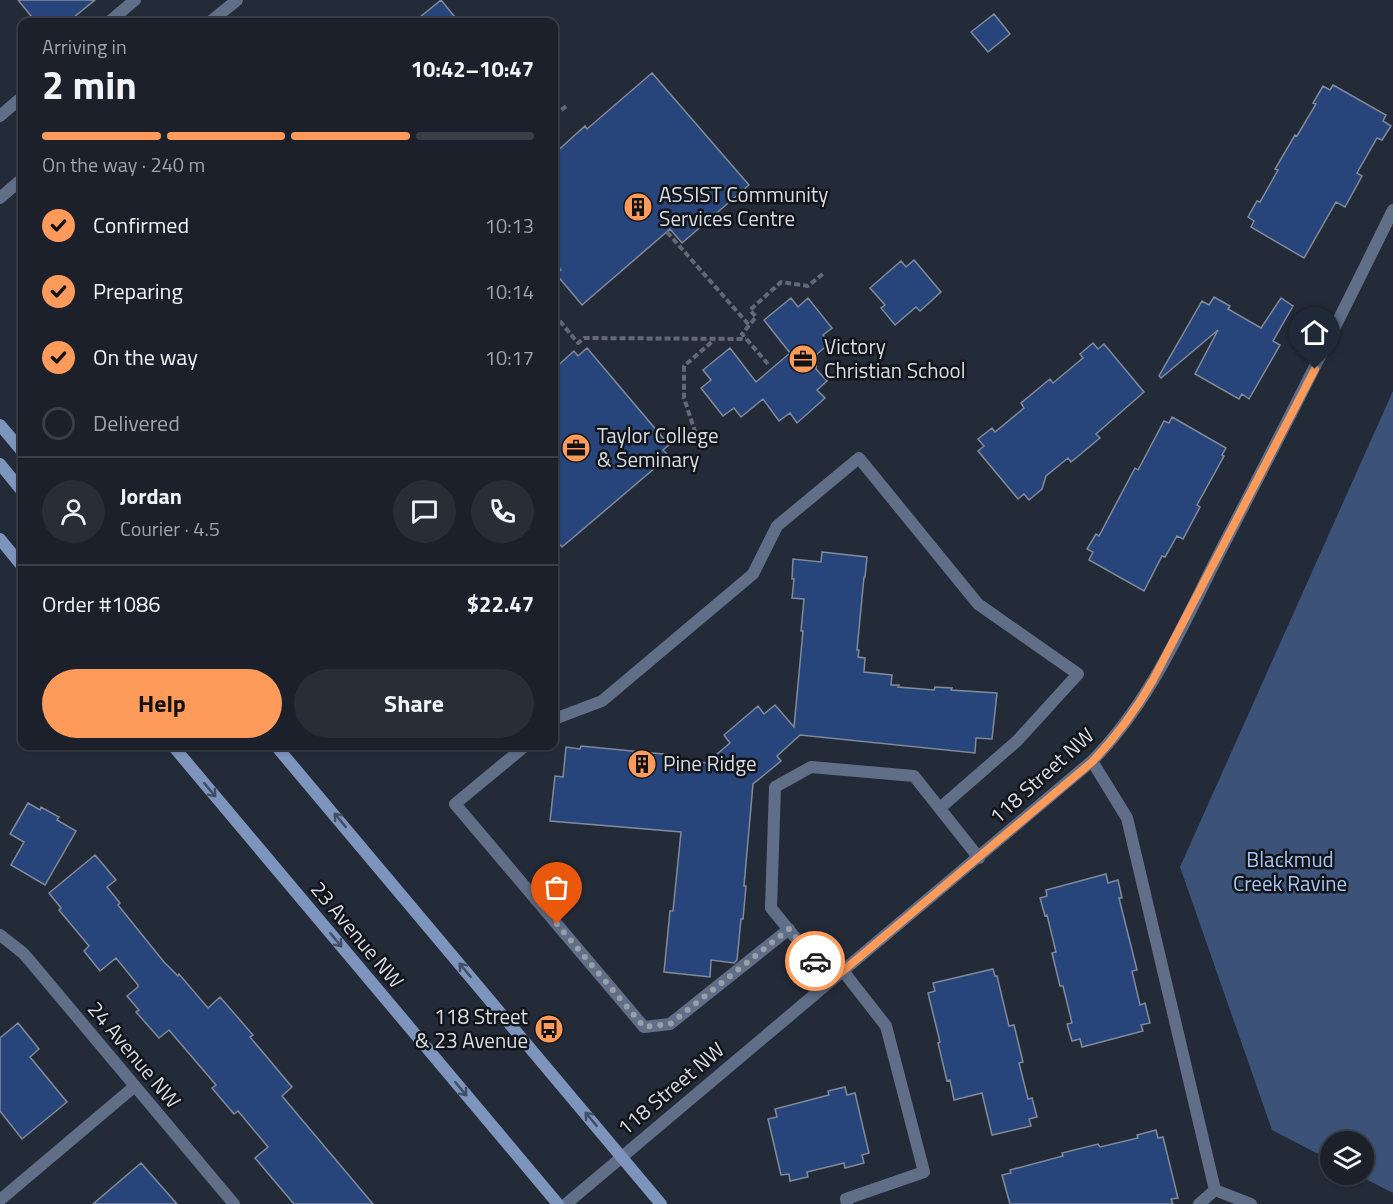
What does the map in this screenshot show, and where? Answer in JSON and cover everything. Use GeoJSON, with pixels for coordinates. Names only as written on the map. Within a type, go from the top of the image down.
{"type":"FeatureCollection","features":[{"type":"Feature","properties":{"kind":"main road"},"geometry":{"type":"LineString","coordinates":[[0,425],[18,446]]}},
{"type":"Feature","properties":{"kind":"main road"},"geometry":{"type":"LineString","coordinates":[[0,464],[18,485]]}},
{"type":"Feature","properties":{"kind":"main road"},"geometry":{"type":"LineString","coordinates":[[0,539],[18,561]]}},
{"type":"Feature","properties":{"kind":"main road","name":"23 Avenue NW"},"geometry":{"type":"LineString","coordinates":[[176,750],[558,1204]]}},
{"type":"Feature","properties":{"kind":"main road"},"geometry":{"type":"LineString","coordinates":[[279,750],[661,1204]]}},
{"type":"Feature","properties":{"kind":"street"},"geometry":{"type":"LineString","coordinates":[[114,18],[135,0]]}},
{"type":"Feature","properties":{"kind":"street"},"geometry":{"type":"LineString","coordinates":[[215,18],[237,0]]}},
{"type":"Feature","properties":{"kind":"street"},"geometry":{"type":"LineString","coordinates":[[0,116],[18,100]]}},
{"type":"Feature","properties":{"kind":"street"},"geometry":{"type":"LineString","coordinates":[[0,198],[18,182]]}},
{"type":"Feature","properties":{"kind":"street","name":"118 Street NW"},"geometry":{"type":"LineString","coordinates":[[566,1204],[979,858],[1105,749],[1136,708],[1168,653],[1310,379],[1393,210]]}},
{"type":"Feature","properties":{"kind":"street"},"geometry":{"type":"LineString","coordinates":[[558,718],[602,701],[753,574],[777,526],[859,458],[978,604],[1078,674],[1017,741],[940,808]]}},
{"type":"Feature","properties":{"kind":"street"},"geometry":{"type":"LineString","coordinates":[[520,750],[455,804],[644,1027],[670,1024],[789,929]]}},
{"type":"Feature","properties":{"kind":"street"},"geometry":{"type":"LineString","coordinates":[[1092,762],[1127,818],[1215,1190]]}},
{"type":"Feature","properties":{"kind":"street"},"geometry":{"type":"LineString","coordinates":[[831,981],[771,908],[775,787],[811,767],[914,776],[979,858]]}},
{"type":"Feature","properties":{"kind":"street","name":"24 Avenue NW"},"geometry":{"type":"LineString","coordinates":[[0,935],[30,961],[234,1204]]}},
{"type":"Feature","properties":{"kind":"street"},"geometry":{"type":"LineString","coordinates":[[843,971],[886,1026],[924,1172],[846,1199],[847,1204]]}},
{"type":"Feature","properties":{"kind":"street"},"geometry":{"type":"LineString","coordinates":[[0,1200],[135,1086]]}},
{"type":"Feature","properties":{"kind":"street"},"geometry":{"type":"LineString","coordinates":[[1199,1204],[1215,1190]]}},
{"type":"Feature","properties":{"kind":"street"},"geometry":{"type":"LineString","coordinates":[[1215,1190],[1251,1204]]}},
{"type":"Feature","properties":{"kind":"path"},"geometry":{"type":"LineString","coordinates":[[558,111],[568,105]]}},
{"type":"Feature","properties":{"kind":"path"},"geometry":{"type":"LineString","coordinates":[[667,232],[749,325]]}},
{"type":"Feature","properties":{"kind":"path"},"geometry":{"type":"LineString","coordinates":[[768,364],[742,334],[756,318],[750,310],[781,282],[808,286],[825,272]]}},
{"type":"Feature","properties":{"kind":"path"},"geometry":{"type":"LineString","coordinates":[[558,319],[578,343],[584,338],[746,339]]}},
{"type":"Feature","properties":{"kind":"path"},"geometry":{"type":"LineString","coordinates":[[701,450],[684,398],[684,366],[715,339]]}},
{"type":"Feature","properties":{"kind":"green space","name":"Blackmud Creek Ravine"},"geometry":{"type":"Polygon","coordinates":[[[1393,391],[1393,1193],[1374,1183],[1374,1131],[1320,1131],[1320,1155],[1272,1130],[1180,867],[1393,391]]]}},
{"type":"Feature","properties":{"kind":"building"},"geometry":{"type":"Polygon","coordinates":[[[18,0],[95,0],[73,18],[33,18],[18,0]]]}},
{"type":"Feature","properties":{"kind":"building"},"geometry":{"type":"Polygon","coordinates":[[[441,0],[456,18],[419,18],[441,0]]]}},
{"type":"Feature","properties":{"kind":"building"},"geometry":{"type":"Polygon","coordinates":[[[994,14],[1010,34],[988,52],[971,32],[994,14]]]}},
{"type":"Feature","properties":{"kind":"building","name":"ASSIST Community Services Centre"},"geometry":{"type":"Polygon","coordinates":[[[652,73],[749,185],[682,243],[670,229],[582,305],[558,276],[561,270],[558,267],[558,150],[585,126],[587,129],[652,73]]]}},
{"type":"Feature","properties":{"kind":"building"},"geometry":{"type":"Polygon","coordinates":[[[1333,85],[1386,115],[1383,121],[1391,126],[1382,140],[1377,138],[1357,173],[1362,176],[1345,207],[1336,202],[1304,258],[1251,227],[1254,221],[1248,217],[1257,201],[1260,202],[1278,170],[1275,169],[1316,104],[1313,103],[1323,86],[1330,90],[1333,85]]]}},
{"type":"Feature","properties":{"kind":"building"},"geometry":{"type":"Polygon","coordinates":[[[914,260],[941,292],[920,311],[916,307],[895,325],[881,308],[885,305],[870,288],[901,261],[906,267],[914,260]]]}},
{"type":"Feature","properties":{"kind":"building"},"geometry":{"type":"Polygon","coordinates":[[[1214,297],[1230,306],[1228,309],[1261,328],[1281,298],[1293,306],[1273,341],[1280,345],[1249,399],[1242,394],[1239,399],[1195,374],[1218,330],[1161,378],[1159,376],[1202,301],[1209,305],[1214,297]]]}},
{"type":"Feature","properties":{"kind":"building","name":"Victory Christian School"},"geometry":{"type":"Polygon","coordinates":[[[791,298],[798,307],[808,298],[832,328],[823,335],[830,343],[817,354],[816,369],[827,381],[817,390],[825,398],[797,423],[790,413],[779,421],[763,399],[741,417],[734,408],[723,416],[701,388],[711,380],[703,370],[730,348],[756,382],[790,353],[764,320],[791,298]]]}},
{"type":"Feature","properties":{"kind":"building"},"geometry":{"type":"Polygon","coordinates":[[[1093,343],[1098,349],[1104,344],[1144,392],[1096,434],[1100,438],[1071,462],[1068,458],[1046,476],[1042,489],[1029,500],[1024,494],[1018,499],[978,451],[984,446],[978,439],[992,428],[995,432],[1024,408],[1021,403],[1050,379],[1053,383],[1083,358],[1080,354],[1093,343]]]}},
{"type":"Feature","properties":{"kind":"building","name":"Taylor College & Seminary"},"geometry":{"type":"Polygon","coordinates":[[[587,348],[669,445],[663,450],[669,456],[562,547],[558,542],[558,365],[574,351],[578,356],[587,348]]]}},
{"type":"Feature","properties":{"kind":"building"},"geometry":{"type":"Polygon","coordinates":[[[1172,417],[1226,448],[1222,455],[1224,456],[1197,505],[1200,507],[1183,539],[1177,536],[1165,557],[1162,556],[1144,591],[1089,560],[1093,552],[1087,549],[1096,534],[1099,536],[1135,468],[1138,470],[1164,421],[1169,423],[1172,417]]]}},
{"type":"Feature","properties":{"kind":"building","name":"Pine Ridge"},"geometry":{"type":"Polygon","coordinates":[[[822,552],[867,557],[857,650],[859,650],[858,657],[865,658],[864,672],[892,675],[891,685],[899,685],[898,687],[934,690],[935,687],[952,688],[951,690],[997,693],[992,739],[976,738],[975,753],[800,735],[777,756],[781,761],[753,784],[743,919],[741,919],[737,960],[734,963],[711,960],[710,977],[664,972],[681,832],[550,821],[555,776],[563,777],[566,747],[580,749],[581,746],[673,755],[673,760],[709,763],[730,743],[724,735],[758,706],[764,714],[775,705],[794,727],[804,599],[792,598],[793,559],[821,562],[822,552]]]}},
{"type":"Feature","properties":{"kind":"building"},"geometry":{"type":"Polygon","coordinates":[[[28,803],[59,817],[57,820],[76,831],[45,885],[11,865],[24,842],[10,834],[28,803]]]}},
{"type":"Feature","properties":{"kind":"building"},"geometry":{"type":"Polygon","coordinates":[[[95,855],[116,880],[107,887],[120,903],[118,905],[164,962],[178,976],[179,974],[208,1008],[220,997],[253,1035],[250,1037],[292,1087],[282,1096],[373,1204],[294,1204],[255,1158],[268,1147],[238,1111],[234,1114],[212,1088],[216,1085],[169,1030],[159,1038],[136,1012],[139,1010],[127,996],[138,985],[116,958],[100,971],[84,951],[89,946],[59,910],[61,908],[49,893],[95,855]]]}},
{"type":"Feature","properties":{"kind":"building"},"geometry":{"type":"Polygon","coordinates":[[[1106,874],[1108,883],[1118,880],[1122,898],[1119,898],[1137,970],[1132,971],[1140,1005],[1145,1003],[1150,1023],[1141,1025],[1143,1031],[1082,1047],[1080,1039],[1072,1041],[1067,1024],[1072,1023],[1052,953],[1056,952],[1047,915],[1045,916],[1040,898],[1047,896],[1046,890],[1106,874]]]}},
{"type":"Feature","properties":{"kind":"building"},"geometry":{"type":"Polygon","coordinates":[[[993,969],[997,976],[1009,1026],[1014,1025],[1023,1062],[1019,1063],[1028,1099],[1032,1098],[1037,1117],[1029,1119],[1031,1126],[992,1135],[982,1093],[954,1100],[950,1080],[947,1081],[928,993],[935,991],[933,983],[993,969]]]}},
{"type":"Feature","properties":{"kind":"building"},"geometry":{"type":"Polygon","coordinates":[[[18,1023],[39,1049],[30,1057],[67,1102],[22,1139],[0,1111],[0,1038],[18,1023]]]}},
{"type":"Feature","properties":{"kind":"building"},"geometry":{"type":"Polygon","coordinates":[[[845,1087],[847,1095],[855,1093],[869,1153],[862,1155],[864,1163],[845,1168],[844,1163],[807,1172],[808,1177],[790,1181],[789,1174],[781,1175],[768,1119],[777,1117],[775,1109],[829,1095],[828,1091],[845,1087]]]}},
{"type":"Feature","properties":{"kind":"building"},"geometry":{"type":"Polygon","coordinates":[[[1156,1130],[1158,1138],[1163,1137],[1178,1198],[1171,1199],[1173,1204],[1010,1204],[1002,1175],[1011,1173],[1010,1170],[1098,1144],[1100,1147],[1138,1138],[1137,1135],[1156,1130]]]}},
{"type":"Feature","properties":{"kind":"building"},"geometry":{"type":"Polygon","coordinates":[[[141,1163],[177,1204],[93,1204],[141,1163]]]}},
{"type":"Feature","properties":{"kind":"way so far"},"geometry":{"type":"LineString","coordinates":[[557,924],[644,1027],[670,1024],[789,929],[815,961]]}},
{"type":"Feature","properties":{"kind":"place","name":"ASSIST Community Services Centre"},"geometry":{"type":"Point","coordinates":[638,207]}},
{"type":"Feature","properties":{"kind":"place","name":"Victory Christian School"},"geometry":{"type":"Point","coordinates":[803,359]}},
{"type":"Feature","properties":{"kind":"place","name":"Taylor College & Seminary"},"geometry":{"type":"Point","coordinates":[576,448]}},
{"type":"Feature","properties":{"kind":"place","name":"Pine Ridge"},"geometry":{"type":"Point","coordinates":[642,764]}},
{"type":"Feature","properties":{"kind":"place","name":"118 Street & 23 Avenue"},"geometry":{"type":"Point","coordinates":[549,1029]}},
{"type":"Feature","properties":{"kind":"route"},"geometry":{"type":"LineString","coordinates":[[815,961],[831,981],[1105,749],[1142,700],[1173,644],[1315,369]]}}]}
